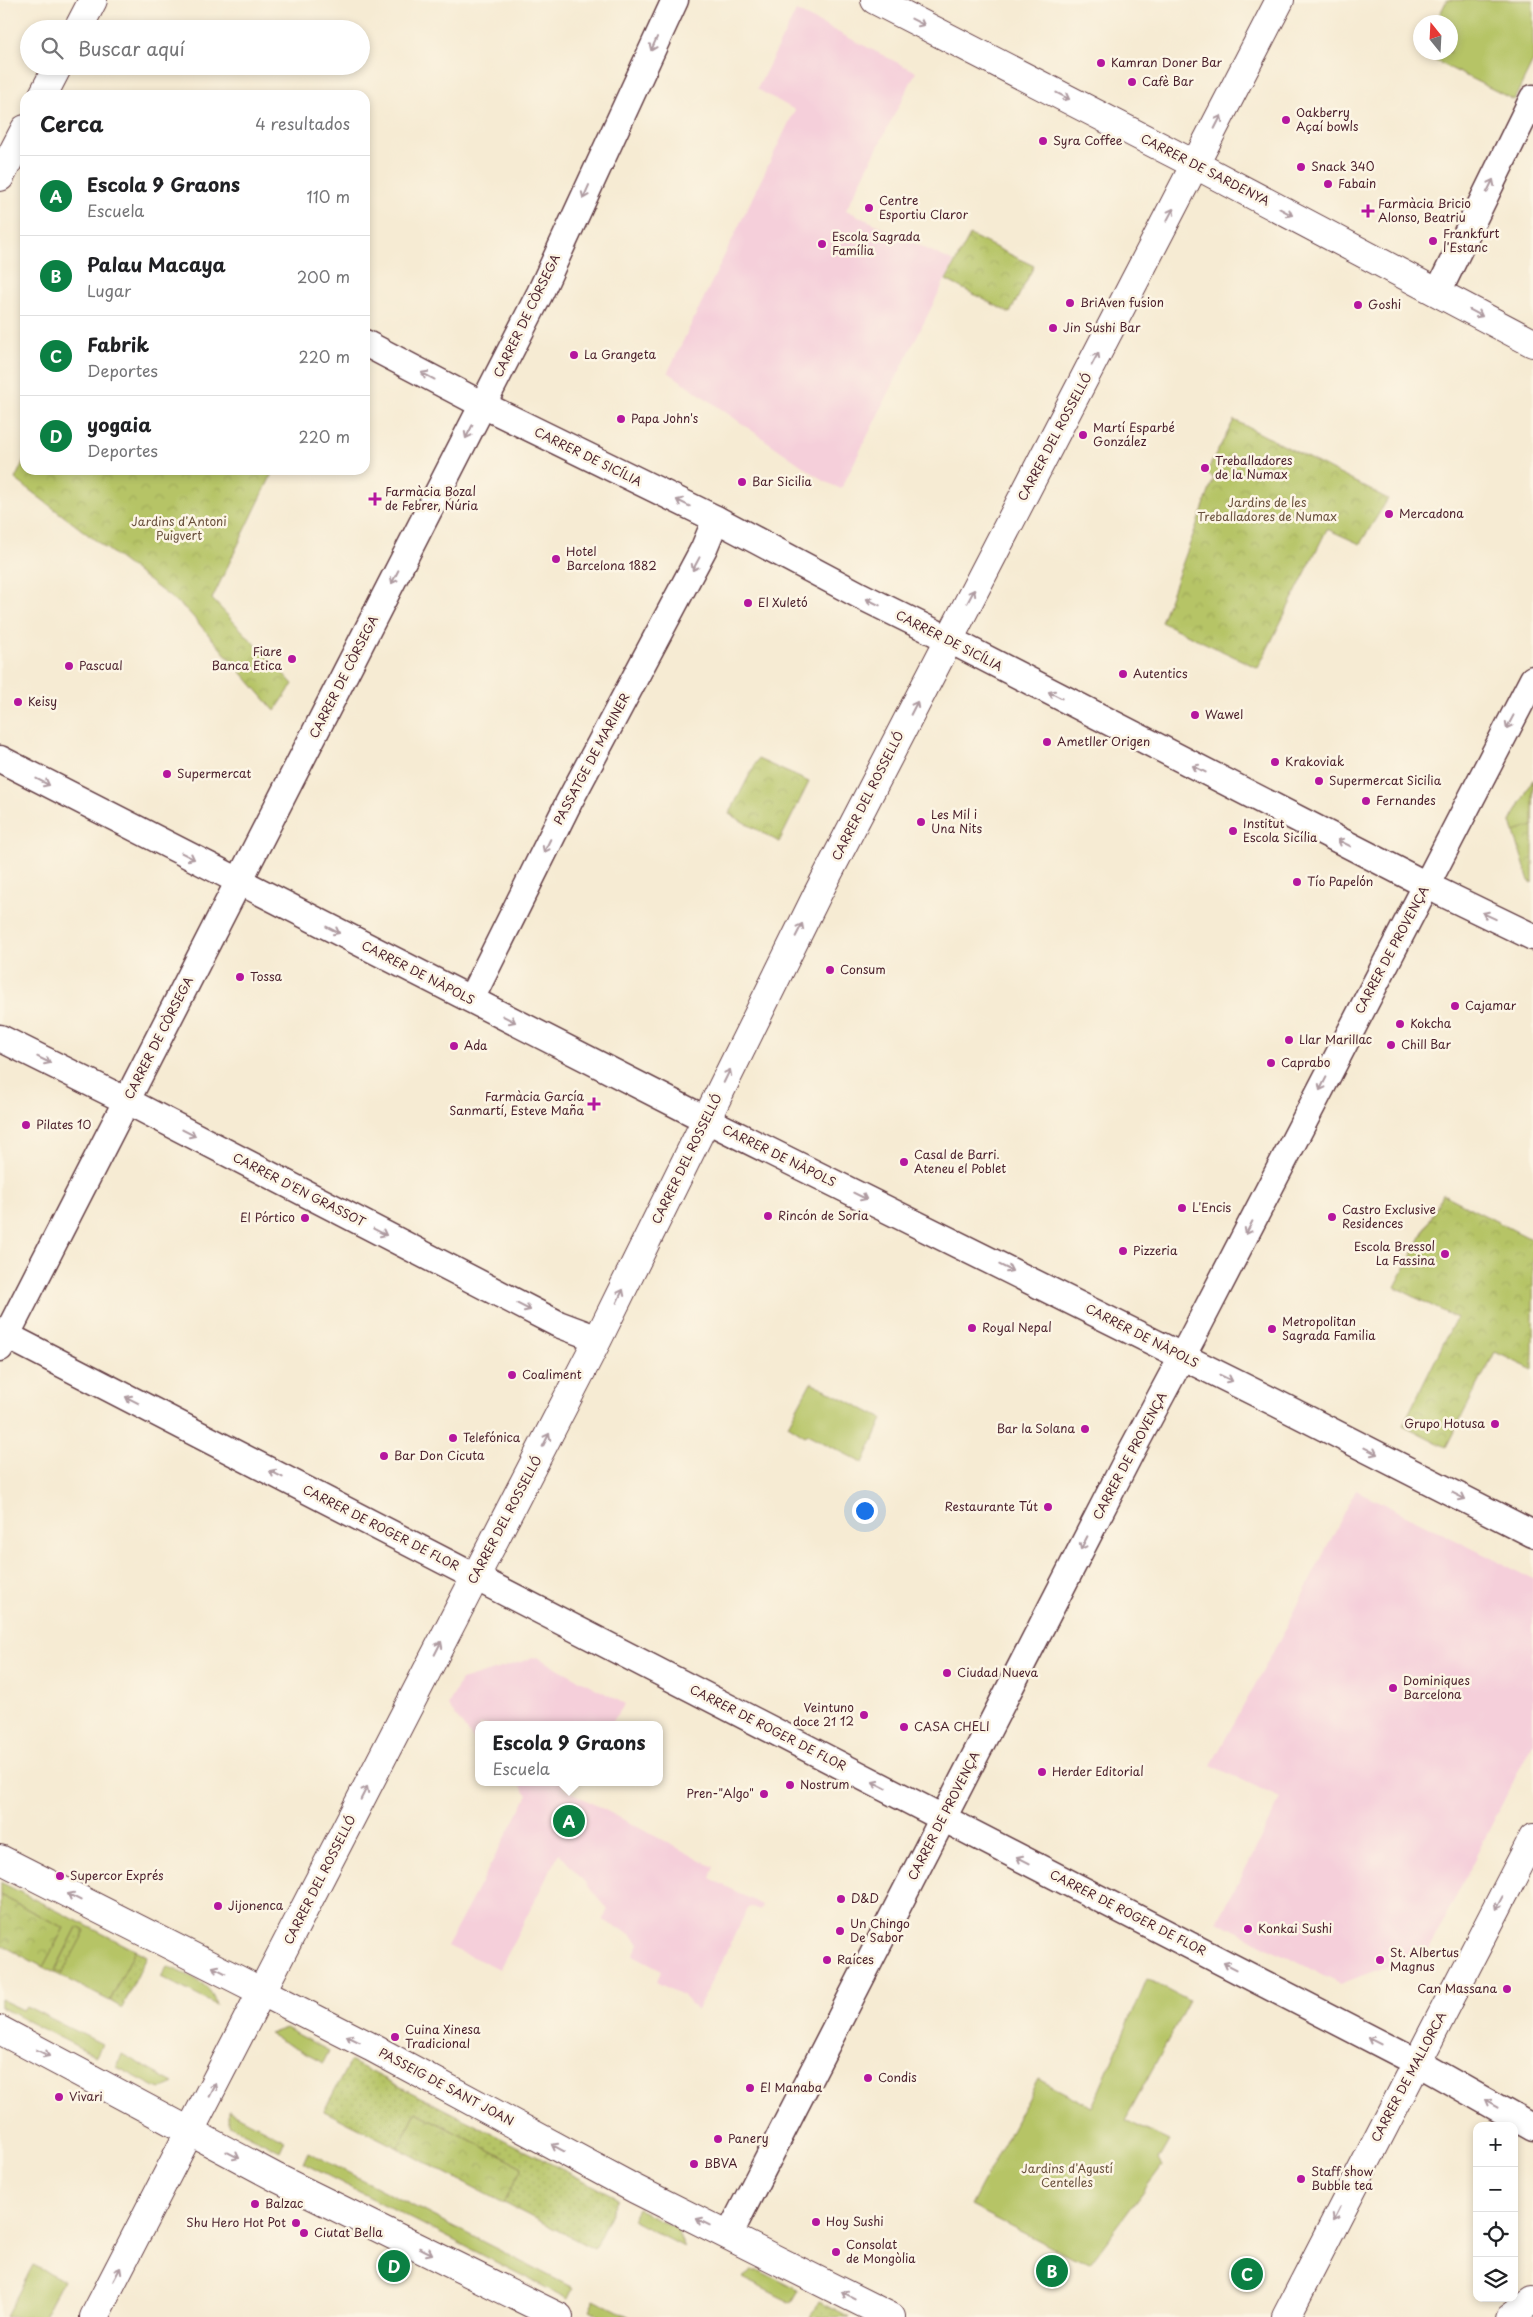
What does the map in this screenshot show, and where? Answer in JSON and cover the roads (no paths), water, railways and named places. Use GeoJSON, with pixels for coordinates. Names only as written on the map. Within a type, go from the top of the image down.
{"type":"FeatureCollection","features":[{"type":"Feature","properties":{"kind":"main road"},"geometry":{"type":"LineString","coordinates":[[83,20],[93,0]]}},
{"type":"Feature","properties":{"kind":"main road","name":"CARRER DE SARDENYA"},"geometry":{"type":"LineString","coordinates":[[875,0],[1533,343]]}},
{"type":"Feature","properties":{"kind":"main road","name":"CARRER DEL ROSSELLÓ"},"geometry":{"type":"LineString","coordinates":[[94,2317],[598,1339],[802,925],[948,639],[1196,166],[1280,0]]}},
{"type":"Feature","properties":{"kind":"main road"},"geometry":{"type":"LineString","coordinates":[[46,90],[53,75]]}},
{"type":"Feature","properties":{"kind":"main road"},"geometry":{"type":"LineString","coordinates":[[8,166],[20,140]]}},
{"type":"Feature","properties":{"kind":"main road","name":"CARRER DE MALLORCA"},"geometry":{"type":"LineString","coordinates":[[1286,2317],[1365,2159],[1418,2063],[1533,1838]]}},
{"type":"Feature","properties":{"kind":"main road","name":"PASSEIG DE SANT JOAN"},"geometry":{"type":"LineString","coordinates":[[0,1859],[370,2047],[635,2189],[891,2317]]}},
{"type":"Feature","properties":{"kind":"main road"},"geometry":{"type":"LineString","coordinates":[[0,2030],[96,2080],[190,2133],[559,2317]]}},
{"type":"Feature","properties":{"kind":"main road"},"geometry":{"type":"LineString","coordinates":[[1510,2317],[1533,2300]]}},
{"type":"Feature","properties":{"kind":"street","name":"CARRER DE CÒRSEGA"},"geometry":{"type":"LineString","coordinates":[[2,1338],[127,1100],[540,293],[675,0]]}},
{"type":"Feature","properties":{"kind":"street"},"geometry":{"type":"LineString","coordinates":[[1438,292],[1533,98]]}},
{"type":"Feature","properties":{"kind":"street","name":"CARRER DE SICÍLIA"},"geometry":{"type":"LineString","coordinates":[[370,346],[483,405],[716,520],[1427,885],[1533,937]]}},
{"type":"Feature","properties":{"kind":"street","name":"PASSATGE DE MARINER"},"geometry":{"type":"LineString","coordinates":[[471,999],[573,794],[704,548],[716,520]]}},
{"type":"Feature","properties":{"kind":"street","name":"CARRER DE PROVENÇA"},"geometry":{"type":"LineString","coordinates":[[729,2235],[1132,1450],[1533,679]]}},
{"type":"Feature","properties":{"kind":"street","name":"CARRER DE NÀPOLS"},"geometry":{"type":"LineString","coordinates":[[0,759],[707,1120],[1182,1356],[1533,1534]]}},
{"type":"Feature","properties":{"kind":"street","name":"CARRER D'EN GRASSOT"},"geometry":{"type":"LineString","coordinates":[[0,1038],[127,1100],[558,1324],[598,1339]]}},
{"type":"Feature","properties":{"kind":"street","name":"CARRER DE ROGER DE FLOR"},"geometry":{"type":"LineString","coordinates":[[2,1338],[475,1577],[1418,2063],[1533,2128]]}},
{"type":"Feature","properties":{"kind":"place","name":"Kamran Doner Bar"},"geometry":{"type":"Point","coordinates":[1101,63]}},
{"type":"Feature","properties":{"kind":"place","name":"Cafè Bar"},"geometry":{"type":"Point","coordinates":[1132,82]}},
{"type":"Feature","properties":{"kind":"place","name":"Oakberry Açaí bowls"},"geometry":{"type":"Point","coordinates":[1286,120]}},
{"type":"Feature","properties":{"kind":"place","name":"Syra Coffee"},"geometry":{"type":"Point","coordinates":[1043,141]}},
{"type":"Feature","properties":{"kind":"place","name":"Snack 340"},"geometry":{"type":"Point","coordinates":[1301,167]}},
{"type":"Feature","properties":{"kind":"place","name":"Fabain"},"geometry":{"type":"Point","coordinates":[1328,184]}},
{"type":"Feature","properties":{"kind":"place","name":"Centre Esportiu Claror"},"geometry":{"type":"Point","coordinates":[869,208]}},
{"type":"Feature","properties":{"kind":"place","name":"Farmàcia Bricio Alonso, Beatriu"},"geometry":{"type":"Point","coordinates":[1368,211]}},
{"type":"Feature","properties":{"kind":"place","name":"Frankfurt l'Estanc"},"geometry":{"type":"Point","coordinates":[1433,241]}},
{"type":"Feature","properties":{"kind":"place","name":"Escola Sagrada Família"},"geometry":{"type":"Point","coordinates":[822,244]}},
{"type":"Feature","properties":{"kind":"place","name":"BriAven fusion"},"geometry":{"type":"Point","coordinates":[1070,303]}},
{"type":"Feature","properties":{"kind":"place","name":"Goshi"},"geometry":{"type":"Point","coordinates":[1358,305]}},
{"type":"Feature","properties":{"kind":"place","name":"Jin Sushi Bar"},"geometry":{"type":"Point","coordinates":[1053,328]}},
{"type":"Feature","properties":{"kind":"place","name":"La Grangeta"},"geometry":{"type":"Point","coordinates":[574,355]}},
{"type":"Feature","properties":{"kind":"place","name":"Papa John's"},"geometry":{"type":"Point","coordinates":[621,419]}},
{"type":"Feature","properties":{"kind":"place","name":"Martí Esparbé González"},"geometry":{"type":"Point","coordinates":[1083,435]}},
{"type":"Feature","properties":{"kind":"place","name":"Treballadores de la Numax"},"geometry":{"type":"Point","coordinates":[1205,468]}},
{"type":"Feature","properties":{"kind":"place","name":"Bar Sicilia"},"geometry":{"type":"Point","coordinates":[742,482]}},
{"type":"Feature","properties":{"kind":"place","name":"Farmàcia Bozal de Febrer, Núria"},"geometry":{"type":"Point","coordinates":[375,499]}},
{"type":"Feature","properties":{"kind":"place","name":"Mercadona"},"geometry":{"type":"Point","coordinates":[1389,514]}},
{"type":"Feature","properties":{"kind":"place","name":"Hotel Barcelona 1882"},"geometry":{"type":"Point","coordinates":[556,559]}},
{"type":"Feature","properties":{"kind":"place","name":"El Xuletó"},"geometry":{"type":"Point","coordinates":[748,603]}},
{"type":"Feature","properties":{"kind":"place","name":"Fiare Banca Etica"},"geometry":{"type":"Point","coordinates":[292,659]}},
{"type":"Feature","properties":{"kind":"place","name":"Pascual"},"geometry":{"type":"Point","coordinates":[69,666]}},
{"type":"Feature","properties":{"kind":"place","name":"Autentics"},"geometry":{"type":"Point","coordinates":[1123,674]}},
{"type":"Feature","properties":{"kind":"place","name":"Keisy"},"geometry":{"type":"Point","coordinates":[18,702]}},
{"type":"Feature","properties":{"kind":"place","name":"Wawel"},"geometry":{"type":"Point","coordinates":[1195,715]}},
{"type":"Feature","properties":{"kind":"place","name":"Ametller Origen"},"geometry":{"type":"Point","coordinates":[1047,742]}},
{"type":"Feature","properties":{"kind":"place","name":"Krakoviak"},"geometry":{"type":"Point","coordinates":[1275,762]}},
{"type":"Feature","properties":{"kind":"place","name":"Supermercat"},"geometry":{"type":"Point","coordinates":[167,774]}},
{"type":"Feature","properties":{"kind":"place","name":"Supermercat Sicilia"},"geometry":{"type":"Point","coordinates":[1319,781]}},
{"type":"Feature","properties":{"kind":"place","name":"Fernandes"},"geometry":{"type":"Point","coordinates":[1366,801]}},
{"type":"Feature","properties":{"kind":"place","name":"Les Mil i Una Nits"},"geometry":{"type":"Point","coordinates":[921,822]}},
{"type":"Feature","properties":{"kind":"place","name":"Institut Escola Sicília"},"geometry":{"type":"Point","coordinates":[1233,831]}},
{"type":"Feature","properties":{"kind":"place","name":"Tío Papelón"},"geometry":{"type":"Point","coordinates":[1297,882]}},
{"type":"Feature","properties":{"kind":"place","name":"Consum"},"geometry":{"type":"Point","coordinates":[830,970]}},
{"type":"Feature","properties":{"kind":"place","name":"Tossa"},"geometry":{"type":"Point","coordinates":[240,977]}},
{"type":"Feature","properties":{"kind":"place","name":"Cajamar"},"geometry":{"type":"Point","coordinates":[1455,1006]}},
{"type":"Feature","properties":{"kind":"place","name":"Kokcha"},"geometry":{"type":"Point","coordinates":[1400,1024]}},
{"type":"Feature","properties":{"kind":"place","name":"Llar Marillac"},"geometry":{"type":"Point","coordinates":[1289,1040]}},
{"type":"Feature","properties":{"kind":"place","name":"Chill Bar"},"geometry":{"type":"Point","coordinates":[1391,1045]}},
{"type":"Feature","properties":{"kind":"place","name":"Ada"},"geometry":{"type":"Point","coordinates":[454,1046]}},
{"type":"Feature","properties":{"kind":"place","name":"Caprabo"},"geometry":{"type":"Point","coordinates":[1271,1063]}},
{"type":"Feature","properties":{"kind":"place","name":"Farmàcia García Sanmartí, Esteve Maña"},"geometry":{"type":"Point","coordinates":[594,1104]}},
{"type":"Feature","properties":{"kind":"place","name":"Pilates 10"},"geometry":{"type":"Point","coordinates":[26,1125]}},
{"type":"Feature","properties":{"kind":"place","name":"Casal de Barri. Ateneu el Poblet"},"geometry":{"type":"Point","coordinates":[904,1162]}},
{"type":"Feature","properties":{"kind":"place","name":"L'Encis"},"geometry":{"type":"Point","coordinates":[1182,1208]}},
{"type":"Feature","properties":{"kind":"place","name":"Rincón de Soria"},"geometry":{"type":"Point","coordinates":[768,1216]}},
{"type":"Feature","properties":{"kind":"place","name":"Castro Exclusive Residences"},"geometry":{"type":"Point","coordinates":[1332,1217]}},
{"type":"Feature","properties":{"kind":"place","name":"El Pórtico"},"geometry":{"type":"Point","coordinates":[305,1218]}},
{"type":"Feature","properties":{"kind":"place","name":"Pizzeria"},"geometry":{"type":"Point","coordinates":[1123,1251]}},
{"type":"Feature","properties":{"kind":"place","name":"Escola Bressol La Fassina"},"geometry":{"type":"Point","coordinates":[1445,1254]}},
{"type":"Feature","properties":{"kind":"place","name":"Royal Nepal"},"geometry":{"type":"Point","coordinates":[972,1328]}},
{"type":"Feature","properties":{"kind":"place","name":"Metropolitan Sagrada Familia"},"geometry":{"type":"Point","coordinates":[1272,1329]}},
{"type":"Feature","properties":{"kind":"place","name":"Coaliment"},"geometry":{"type":"Point","coordinates":[512,1375]}},
{"type":"Feature","properties":{"kind":"place","name":"Grupo Hotusa"},"geometry":{"type":"Point","coordinates":[1495,1424]}},
{"type":"Feature","properties":{"kind":"place","name":"Bar la Solana"},"geometry":{"type":"Point","coordinates":[1085,1429]}},
{"type":"Feature","properties":{"kind":"place","name":"Telefónica"},"geometry":{"type":"Point","coordinates":[453,1438]}},
{"type":"Feature","properties":{"kind":"place","name":"Bar Don Cicuta"},"geometry":{"type":"Point","coordinates":[384,1456]}},
{"type":"Feature","properties":{"kind":"place","name":"Restaurante Tút"},"geometry":{"type":"Point","coordinates":[1048,1507]}},
{"type":"Feature","properties":{"kind":"place","name":"Ciudad Nueva"},"geometry":{"type":"Point","coordinates":[947,1673]}},
{"type":"Feature","properties":{"kind":"place","name":"Dominiques Barcelona"},"geometry":{"type":"Point","coordinates":[1393,1688]}},
{"type":"Feature","properties":{"kind":"place","name":"Veintuno doce 21 12"},"geometry":{"type":"Point","coordinates":[864,1715]}},
{"type":"Feature","properties":{"kind":"place","name":"CASA CHELI"},"geometry":{"type":"Point","coordinates":[904,1727]}},
{"type":"Feature","properties":{"kind":"place","name":"Herder Editorial"},"geometry":{"type":"Point","coordinates":[1042,1772]}},
{"type":"Feature","properties":{"kind":"place","name":"Nostrum"},"geometry":{"type":"Point","coordinates":[790,1785]}},
{"type":"Feature","properties":{"kind":"place","name":"Pren-\"Algo\""},"geometry":{"type":"Point","coordinates":[764,1794]}},
{"type":"Feature","properties":{"kind":"place","name":"Escola 9 Graons"},"geometry":{"type":"Point","coordinates":[569,1821]}},
{"type":"Feature","properties":{"kind":"place","name":"Supercor Exprés"},"geometry":{"type":"Point","coordinates":[60,1876]}},
{"type":"Feature","properties":{"kind":"place","name":"D&D"},"geometry":{"type":"Point","coordinates":[841,1899]}},
{"type":"Feature","properties":{"kind":"place","name":"Jijonenca"},"geometry":{"type":"Point","coordinates":[218,1906]}},
{"type":"Feature","properties":{"kind":"place","name":"Konkai Sushi"},"geometry":{"type":"Point","coordinates":[1248,1929]}},
{"type":"Feature","properties":{"kind":"place","name":"Un Chingo De Sabor"},"geometry":{"type":"Point","coordinates":[840,1931]}},
{"type":"Feature","properties":{"kind":"place","name":"Raíces"},"geometry":{"type":"Point","coordinates":[827,1960]}},
{"type":"Feature","properties":{"kind":"place","name":"St. Albertus Magnus"},"geometry":{"type":"Point","coordinates":[1380,1960]}},
{"type":"Feature","properties":{"kind":"place","name":"Can Massana"},"geometry":{"type":"Point","coordinates":[1507,1989]}},
{"type":"Feature","properties":{"kind":"place","name":"Cuina Xinesa Tradicional"},"geometry":{"type":"Point","coordinates":[395,2037]}},
{"type":"Feature","properties":{"kind":"place","name":"Condis"},"geometry":{"type":"Point","coordinates":[868,2078]}},
{"type":"Feature","properties":{"kind":"place","name":"El Manaba"},"geometry":{"type":"Point","coordinates":[750,2088]}},
{"type":"Feature","properties":{"kind":"place","name":"Vivari"},"geometry":{"type":"Point","coordinates":[59,2097]}},
{"type":"Feature","properties":{"kind":"place","name":"Panery"},"geometry":{"type":"Point","coordinates":[718,2139]}},
{"type":"Feature","properties":{"kind":"place","name":"BBVA"},"geometry":{"type":"Point","coordinates":[694,2164]}},
{"type":"Feature","properties":{"kind":"place","name":"Staff show Bubble tea"},"geometry":{"type":"Point","coordinates":[1301,2179]}},
{"type":"Feature","properties":{"kind":"place","name":"Balzac"},"geometry":{"type":"Point","coordinates":[255,2204]}},
{"type":"Feature","properties":{"kind":"place","name":"Hoy Sushi"},"geometry":{"type":"Point","coordinates":[816,2222]}},
{"type":"Feature","properties":{"kind":"place","name":"Shu Hero Hot Pot"},"geometry":{"type":"Point","coordinates":[296,2223]}},
{"type":"Feature","properties":{"kind":"place","name":"Ciutat Bella"},"geometry":{"type":"Point","coordinates":[304,2233]}},
{"type":"Feature","properties":{"kind":"place","name":"Consolat de Mongòlia"},"geometry":{"type":"Point","coordinates":[836,2252]}},
{"type":"Feature","properties":{"kind":"place","name":"yogaia"},"geometry":{"type":"Point","coordinates":[394,2266]}},
{"type":"Feature","properties":{"kind":"place","name":"Palau Macaya"},"geometry":{"type":"Point","coordinates":[1052,2271]}},
{"type":"Feature","properties":{"kind":"place","name":"Fabrik"},"geometry":{"type":"Point","coordinates":[1247,2274]}},
{"type":"Feature","properties":{"kind":"park label","name":"Jardins de les Treballadores de Numax"},"geometry":{"type":"Point","coordinates":[1267,510]}},
{"type":"Feature","properties":{"kind":"park label","name":"Jardins d'Antoni Puigvert"},"geometry":{"type":"Point","coordinates":[179,529]}},
{"type":"Feature","properties":{"kind":"park label","name":"Jardins d'Agustí Centelles"},"geometry":{"type":"Point","coordinates":[1067,2176]}}]}
